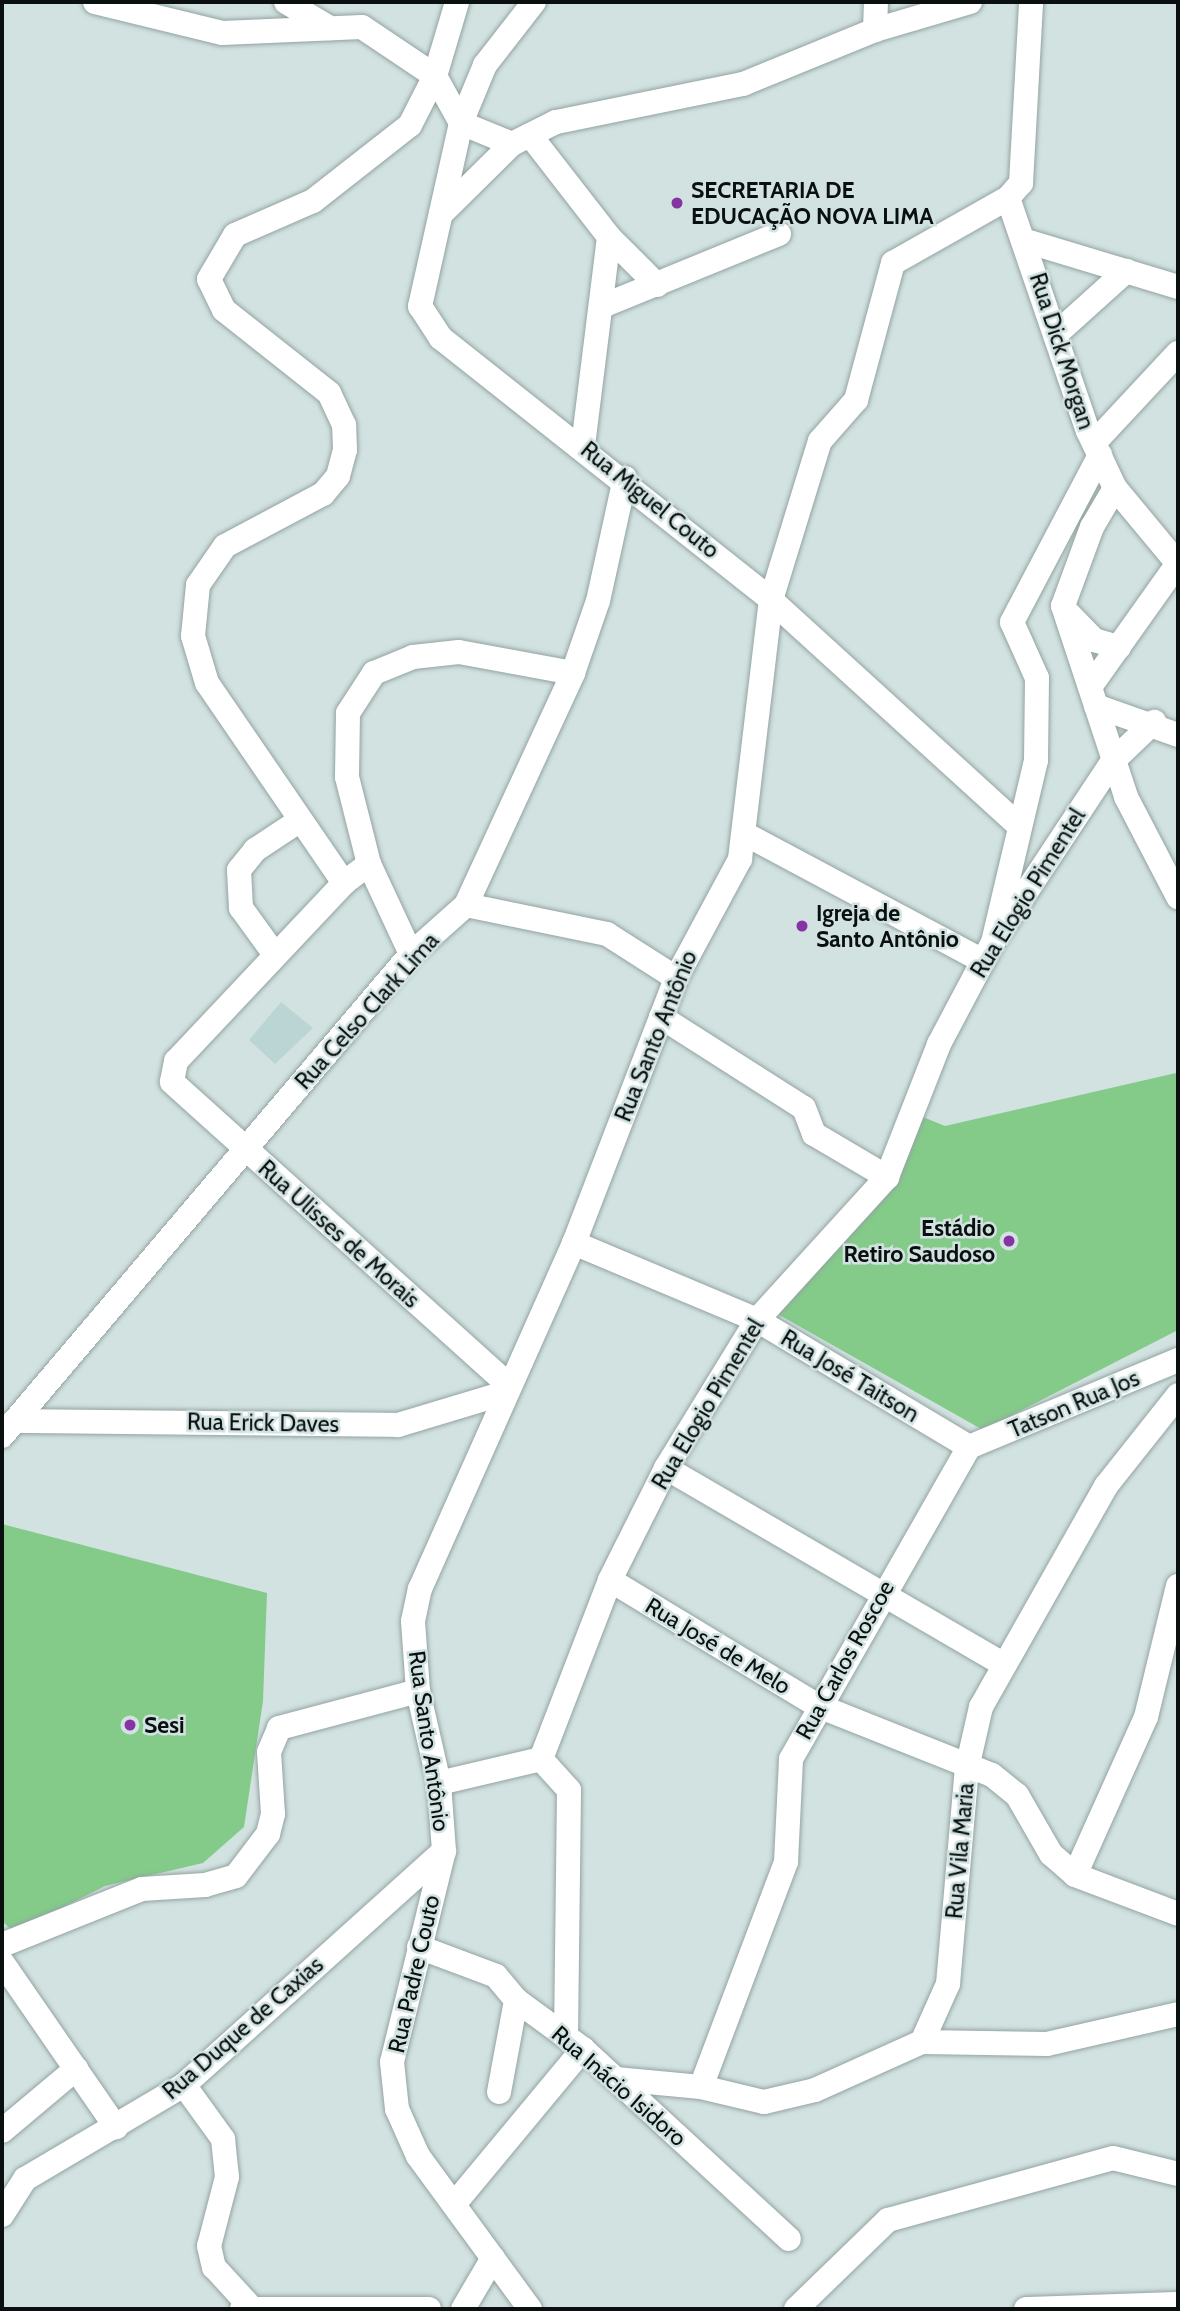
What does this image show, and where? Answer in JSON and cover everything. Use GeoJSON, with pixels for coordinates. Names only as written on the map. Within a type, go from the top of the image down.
{"type":"FeatureCollection","features":[{"type":"Feature","properties":{"kind":"street"},"geometry":{"type":"LineString","coordinates":[[94,2],[222,33],[362,27],[435,76],[461,123],[521,140],[609,237],[657,285]]}},
{"type":"Feature","properties":{"kind":"street"},"geometry":{"type":"LineString","coordinates":[[286,2],[331,28]]}},
{"type":"Feature","properties":{"kind":"street"},"geometry":{"type":"LineString","coordinates":[[344,884],[207,683],[193,636],[198,585],[225,546],[323,494],[338,476],[344,425],[329,393],[224,310],[209,279],[235,235],[313,201],[410,125],[435,76],[457,2]]}},
{"type":"Feature","properties":{"kind":"street","name":"Rua Miguel Couto"},"geometry":{"type":"LineString","coordinates":[[534,2],[485,65],[461,123],[420,306],[441,338],[625,478],[771,600],[1018,825]]}},
{"type":"Feature","properties":{"kind":"street"},"geometry":{"type":"LineString","coordinates":[[875,30],[876,2]]}},
{"type":"Feature","properties":{"kind":"street"},"geometry":{"type":"LineString","coordinates":[[441,214],[489,166],[521,140],[606,107],[743,84],[875,30],[971,2]]}},
{"type":"Feature","properties":{"kind":"street"},"geometry":{"type":"LineString","coordinates":[[1008,198],[1021,183],[1031,2]]}},
{"type":"Feature","properties":{"kind":"street","name":"Rua Dick Morgan"},"geometry":{"type":"LineString","coordinates":[[1008,198],[1026,242],[1055,335],[1097,449],[1115,488],[1178,563]]}},
{"type":"Feature","properties":{"kind":"street","name":"Rua Santo Antônio"},"geometry":{"type":"LineString","coordinates":[[444,1851],[439,1783],[418,1691],[413,1621],[420,1588],[506,1389],[574,1243],[676,978],[740,859],[771,600],[820,441],[856,400],[893,262],[1008,198]]}},
{"type":"Feature","properties":{"kind":"street"},"geometry":{"type":"LineString","coordinates":[[605,305],[779,234]]}},
{"type":"Feature","properties":{"kind":"street"},"geometry":{"type":"LineString","coordinates":[[583,445],[605,305],[609,237]]}},
{"type":"Feature","properties":{"kind":"street"},"geometry":{"type":"LineString","coordinates":[[1026,242],[1178,287]]}},
{"type":"Feature","properties":{"kind":"street"},"geometry":{"type":"LineString","coordinates":[[1055,335],[1126,271]]}},
{"type":"Feature","properties":{"kind":"street"},"geometry":{"type":"LineString","coordinates":[[745,834],[988,951],[1018,825],[1037,760],[1037,678],[1012,622],[1097,449],[1178,353]]}},
{"type":"Feature","properties":{"kind":"street","name":"Rua Celso Clark Lima"},"geometry":{"type":"LineString","coordinates":[[9,1428],[411,954],[466,905],[573,673],[598,601],[625,478]]}},
{"type":"Feature","properties":{"kind":"street"},"geometry":{"type":"LineString","coordinates":[[1115,488],[1092,527],[1063,606],[1112,761],[1178,897]]}},
{"type":"Feature","properties":{"kind":"street"},"geometry":{"type":"LineString","coordinates":[[1093,697],[1119,647],[1178,563]]}},
{"type":"Feature","properties":{"kind":"street"},"geometry":{"type":"LineString","coordinates":[[1063,606],[1094,640],[1119,647]]}},
{"type":"Feature","properties":{"kind":"street"},"geometry":{"type":"LineString","coordinates":[[411,954],[369,864],[345,745],[348,713],[374,673],[412,657],[459,652],[573,673]]}},
{"type":"Feature","properties":{"kind":"street"},"geometry":{"type":"LineString","coordinates":[[1093,697],[1178,735]]}},
{"type":"Feature","properties":{"kind":"street","name":"Rua Elogio Pimentel"},"geometry":{"type":"LineString","coordinates":[[541,1759],[610,1580],[666,1468],[757,1320],[887,1177],[939,1044],[988,951],[1112,761],[1154,722]]}},
{"type":"Feature","properties":{"kind":"street"},"geometry":{"type":"LineString","coordinates":[[299,821],[255,850],[239,870],[241,908],[273,953],[344,884],[369,864]]}},
{"type":"Feature","properties":{"kind":"street"},"geometry":{"type":"LineString","coordinates":[[466,905],[607,934],[676,978]]}},
{"type":"Feature","properties":{"kind":"street","name":"Rua Ulisses de Morais"},"geometry":{"type":"LineString","coordinates":[[273,953],[176,1061],[172,1082],[506,1389]]}},
{"type":"Feature","properties":{"kind":"street"},"geometry":{"type":"LineString","coordinates":[[661,1017],[804,1108],[814,1134],[887,1177]]}},
{"type":"Feature","properties":{"kind":"street","name":"Rua José Taitson"},"geometry":{"type":"LineString","coordinates":[[574,1243],[757,1320],[969,1447]]}},
{"type":"Feature","properties":{"kind":"street","name":"Tatson Rua Jos"},"geometry":{"type":"LineString","coordinates":[[969,1447],[1178,1360]]}},
{"type":"Feature","properties":{"kind":"street","name":"Rua Erick Daves"},"geometry":{"type":"LineString","coordinates":[[9,1428],[398,1425],[506,1389]]}},
{"type":"Feature","properties":{"kind":"street","name":"Rua Vila Maria"},"geometry":{"type":"LineString","coordinates":[[922,2042],[948,1984],[967,1768],[981,1707],[1001,1663],[1107,1486],[1178,1395]]}},
{"type":"Feature","properties":{"kind":"street","name":"Rua Carlos Roscoe"},"geometry":{"type":"LineString","coordinates":[[701,2087],[786,1862],[790,1759],[816,1704],[969,1447]]}},
{"type":"Feature","properties":{"kind":"street"},"geometry":{"type":"LineString","coordinates":[[666,1468],[1001,1663]]}},
{"type":"Feature","properties":{"kind":"street","name":"Rua José de Melo"},"geometry":{"type":"LineString","coordinates":[[610,1580],[816,1704],[967,1768],[992,1774],[1017,1795],[1051,1854],[1075,1875],[1178,1914]]}},
{"type":"Feature","properties":{"kind":"street"},"geometry":{"type":"LineString","coordinates":[[1075,1875],[1146,1717],[1178,1586]]}},
{"type":"Feature","properties":{"kind":"street"},"geometry":{"type":"LineString","coordinates":[[2,1945],[142,1889],[205,1885],[236,1876],[268,1834],[273,1814],[269,1752],[279,1728],[418,1691]]}},
{"type":"Feature","properties":{"kind":"street"},"geometry":{"type":"LineString","coordinates":[[439,1783],[541,1759],[569,1790],[575,2043],[456,2202]]}},
{"type":"Feature","properties":{"kind":"street","name":"Rua Padre Couto"},"geometry":{"type":"LineString","coordinates":[[444,1851],[393,2062],[397,2109],[418,2156],[456,2202],[530,2309]]}},
{"type":"Feature","properties":{"kind":"street","name":"Rua Duque de Caxias"},"geometry":{"type":"LineString","coordinates":[[2,2215],[25,2179],[184,2085],[444,1851]]}},
{"type":"Feature","properties":{"kind":"street","name":"Rua Inácio Isidoro"},"geometry":{"type":"LineString","coordinates":[[419,1947],[496,1976],[516,2000],[575,2043],[789,2239]]}},
{"type":"Feature","properties":{"kind":"street"},"geometry":{"type":"LineString","coordinates":[[2,1962],[116,2127]]}},
{"type":"Feature","properties":{"kind":"street"},"geometry":{"type":"LineString","coordinates":[[499,2092],[516,2000]]}},
{"type":"Feature","properties":{"kind":"street"},"geometry":{"type":"LineString","coordinates":[[616,2079],[701,2087],[764,2102],[816,2090],[922,2042],[1047,2044],[1178,2014]]}},
{"type":"Feature","properties":{"kind":"street"},"geometry":{"type":"LineString","coordinates":[[2,2131],[76,2069]]}},
{"type":"Feature","properties":{"kind":"street"},"geometry":{"type":"LineString","coordinates":[[184,2085],[223,2139],[227,2177],[209,2246],[214,2267],[246,2307],[429,2309]]}},
{"type":"Feature","properties":{"kind":"street"},"geometry":{"type":"LineString","coordinates":[[796,2309],[888,2220],[1113,2158],[1178,2174]]}},
{"type":"Feature","properties":{"kind":"street"},"geometry":{"type":"LineString","coordinates":[[463,2309],[493,2258]]}},
{"type":"Feature","properties":{"kind":"street"},"geometry":{"type":"LineString","coordinates":[[1037,2308],[1178,2304]]}},
{"type":"Feature","properties":{"kind":"shaded area"},"geometry":{"type":"Polygon","coordinates":[[[281,1002],[313,1028],[275,1064],[249,1040],[281,1002]]]}},
{"type":"Feature","properties":{"kind":"green space","name":"Estádio Retiro Saudoso"},"geometry":{"type":"Polygon","coordinates":[[[1176,1073],[1178,1330],[983,1430],[774,1312],[923,1117],[945,1126],[1176,1073]]]}},
{"type":"Feature","properties":{"kind":"green space","name":"Sesi"},"geometry":{"type":"Polygon","coordinates":[[[2,1524],[267,1593],[263,1701],[244,1827],[203,1863],[105,1886],[14,1932],[2,1921],[2,1524]]]}},
{"type":"Feature","properties":{"kind":"place","name":"SECRETARIA DE EDUCAÇÃO NOVA LIMA"},"geometry":{"type":"Point","coordinates":[677,203]}},
{"type":"Feature","properties":{"kind":"place","name":"Igreja de Santo Antônio"},"geometry":{"type":"Point","coordinates":[802,926]}},
{"type":"Feature","properties":{"kind":"place","name":"Estádio Retiro Saudoso"},"geometry":{"type":"Point","coordinates":[1009,1241]}},
{"type":"Feature","properties":{"kind":"place","name":"Sesi"},"geometry":{"type":"Point","coordinates":[130,1725]}}]}
